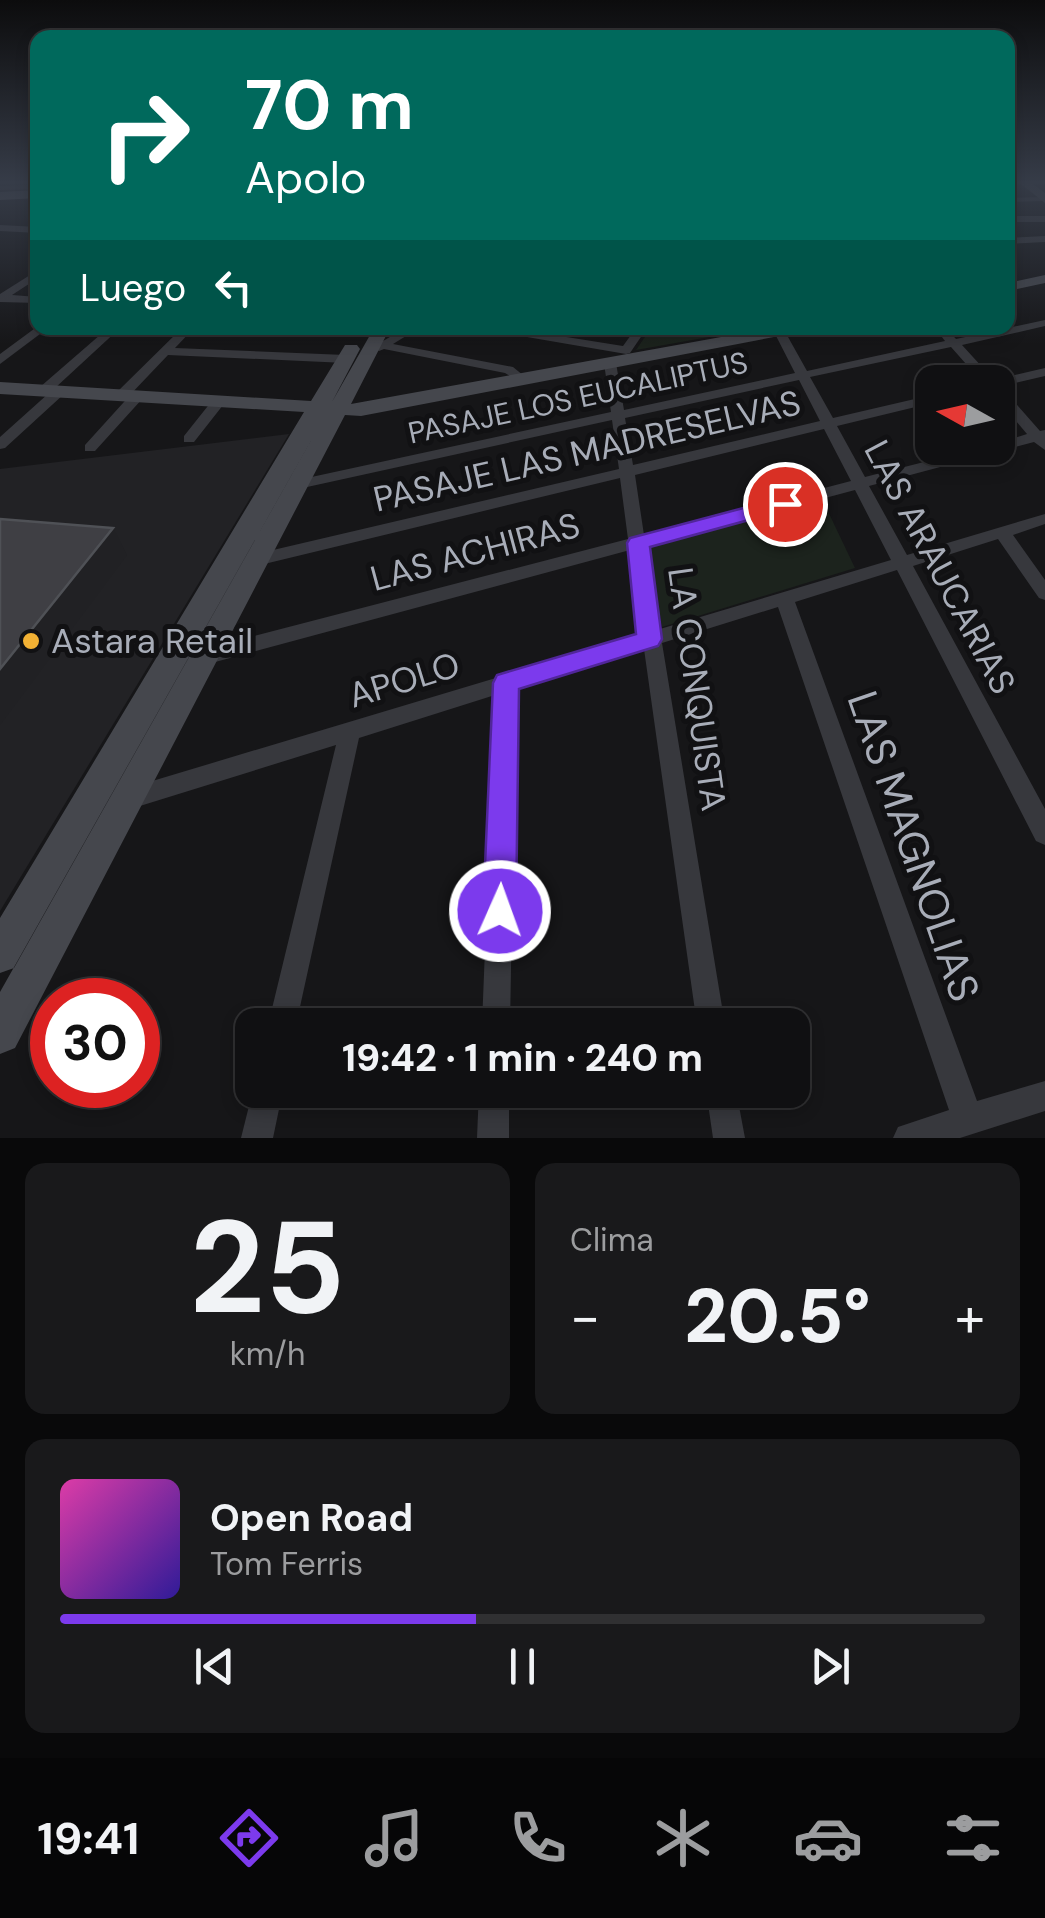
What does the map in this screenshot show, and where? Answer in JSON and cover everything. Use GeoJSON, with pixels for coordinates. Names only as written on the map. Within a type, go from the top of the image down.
{"type":"FeatureCollection","features":[{"type":"Feature","properties":{"kind":"main road"},"geometry":{"type":"LineString","coordinates":[[1015,285],[1045,279]]}},
{"type":"Feature","properties":{"kind":"main road"},"geometry":{"type":"LineString","coordinates":[[0,1033],[298,484],[346,359],[360,335]]}},
{"type":"Feature","properties":{"kind":"main road"},"geometry":{"type":"LineString","coordinates":[[0,388],[366,410],[753,335]]}},
{"type":"Feature","properties":{"kind":"main road"},"geometry":{"type":"LineString","coordinates":[[8,940],[329,407],[377,342]]}},
{"type":"Feature","properties":{"kind":"main road"},"geometry":{"type":"LineString","coordinates":[[8,940],[56,929]]}},
{"type":"Feature","properties":{"kind":"street"},"geometry":{"type":"LineString","coordinates":[[1015,240],[1045,240]]}},
{"type":"Feature","properties":{"kind":"street"},"geometry":{"type":"LineString","coordinates":[[1,298],[30,278]]}},
{"type":"Feature","properties":{"kind":"street"},"geometry":{"type":"LineString","coordinates":[[1,298],[30,300]]}},
{"type":"Feature","properties":{"kind":"street","name":"PASAJE LOS EUCALIPTUS"},"geometry":{"type":"LineString","coordinates":[[1015,330],[1045,323]]}},
{"type":"Feature","properties":{"kind":"street"},"geometry":{"type":"LineString","coordinates":[[0,360],[33,335]]}},
{"type":"Feature","properties":{"kind":"street"},"geometry":{"type":"LineString","coordinates":[[0,445],[107,335]]}},
{"type":"Feature","properties":{"kind":"street"},"geometry":{"type":"LineString","coordinates":[[90,448],[181,335]]}},
{"type":"Feature","properties":{"kind":"street"},"geometry":{"type":"LineString","coordinates":[[522,335],[622,358],[637,335]]}},
{"type":"Feature","properties":{"kind":"street","name":"LAS ARAUCARIAS"},"geometry":{"type":"LineString","coordinates":[[789,335],[803,375],[859,484],[1045,833]]}},
{"type":"Feature","properties":{"kind":"street"},"geometry":{"type":"LineString","coordinates":[[947,335],[974,365]]}},
{"type":"Feature","properties":{"kind":"street","name":"PASAJE LOS EUCALIPTUS"},"geometry":{"type":"LineString","coordinates":[[298,484],[990,335]]}},
{"type":"Feature","properties":{"kind":"street"},"geometry":{"type":"LineString","coordinates":[[377,342],[509,370],[522,380]]}},
{"type":"Feature","properties":{"kind":"street"},"geometry":{"type":"LineString","coordinates":[[165,351],[346,359]]}},
{"type":"Feature","properties":{"kind":"street","name":"LA CONQUISTA"},"geometry":{"type":"LineString","coordinates":[[622,358],[618,414],[708,1008]]}},
{"type":"Feature","properties":{"kind":"street"},"geometry":{"type":"LineString","coordinates":[[1015,379],[1045,372]]}},
{"type":"Feature","properties":{"kind":"street"},"geometry":{"type":"LineString","coordinates":[[189,439],[217,403]]}},
{"type":"Feature","properties":{"kind":"street","name":"PASAJE LAS MADRESELVAS"},"geometry":{"type":"LineString","coordinates":[[256,560],[915,403]]}},
{"type":"Feature","properties":{"kind":"street"},"geometry":{"type":"LineString","coordinates":[[1015,410],[1042,439]]}},
{"type":"Feature","properties":{"kind":"street","name":"LAS ACHIRAS"},"geometry":{"type":"LineString","coordinates":[[1015,444],[1042,439]]}},
{"type":"Feature","properties":{"kind":"street","name":"LAS ACHIRAS"},"geometry":{"type":"LineString","coordinates":[[204,656],[929,465]]}},
{"type":"Feature","properties":{"kind":"street","name":"APOLO"},"geometry":{"type":"LineString","coordinates":[[126,800],[1045,518]]}},
{"type":"Feature","properties":{"kind":"street"},"geometry":{"type":"LineString","coordinates":[[1002,532],[1045,593]]}},
{"type":"Feature","properties":{"kind":"street","name":"LAS MAGNOLIAS"},"geometry":{"type":"LineString","coordinates":[[784,598],[968,1120]]}},
{"type":"Feature","properties":{"kind":"street"},"geometry":{"type":"LineString","coordinates":[[496,1008],[506,683]]}},
{"type":"Feature","properties":{"kind":"street"},"geometry":{"type":"LineString","coordinates":[[286,1008],[350,731]]}},
{"type":"Feature","properties":{"kind":"street"},"geometry":{"type":"LineString","coordinates":[[909,1138],[1045,1096]]}},
{"type":"Feature","properties":{"kind":"street"},"geometry":{"type":"LineString","coordinates":[[256,1138],[264,1108]]}},
{"type":"Feature","properties":{"kind":"street"},"geometry":{"type":"LineString","coordinates":[[493,1138],[494,1108]]}},
{"type":"Feature","properties":{"kind":"street"},"geometry":{"type":"LineString","coordinates":[[724,1108],[728,1138]]}},
{"type":"Feature","properties":{"kind":"shaded area"},"geometry":{"type":"Polygon","coordinates":[[[646,335],[721,335],[636,350],[646,335]]]}},
{"type":"Feature","properties":{"kind":"shaded area"},"geometry":{"type":"Polygon","coordinates":[[[289,434],[0,911],[0,469],[289,434]]]}},
{"type":"Feature","properties":{"kind":"shaded area"},"geometry":{"type":"Polygon","coordinates":[[[823,501],[855,568],[662,627],[646,547],[823,501]]]}},
{"type":"Feature","properties":{"kind":"building"},"geometry":{"type":"Polygon","coordinates":[[[0,519],[113,528],[0,669],[0,519]]]}},
{"type":"Feature","properties":{"kind":"place","name":"Astara Retail"},"geometry":{"type":"Point","coordinates":[31,641]}},
{"type":"Feature","properties":{"kind":"route"},"geometry":{"type":"LineString","coordinates":[[500,911],[506,683],[650,639],[638,543],[785,504]]}}]}
